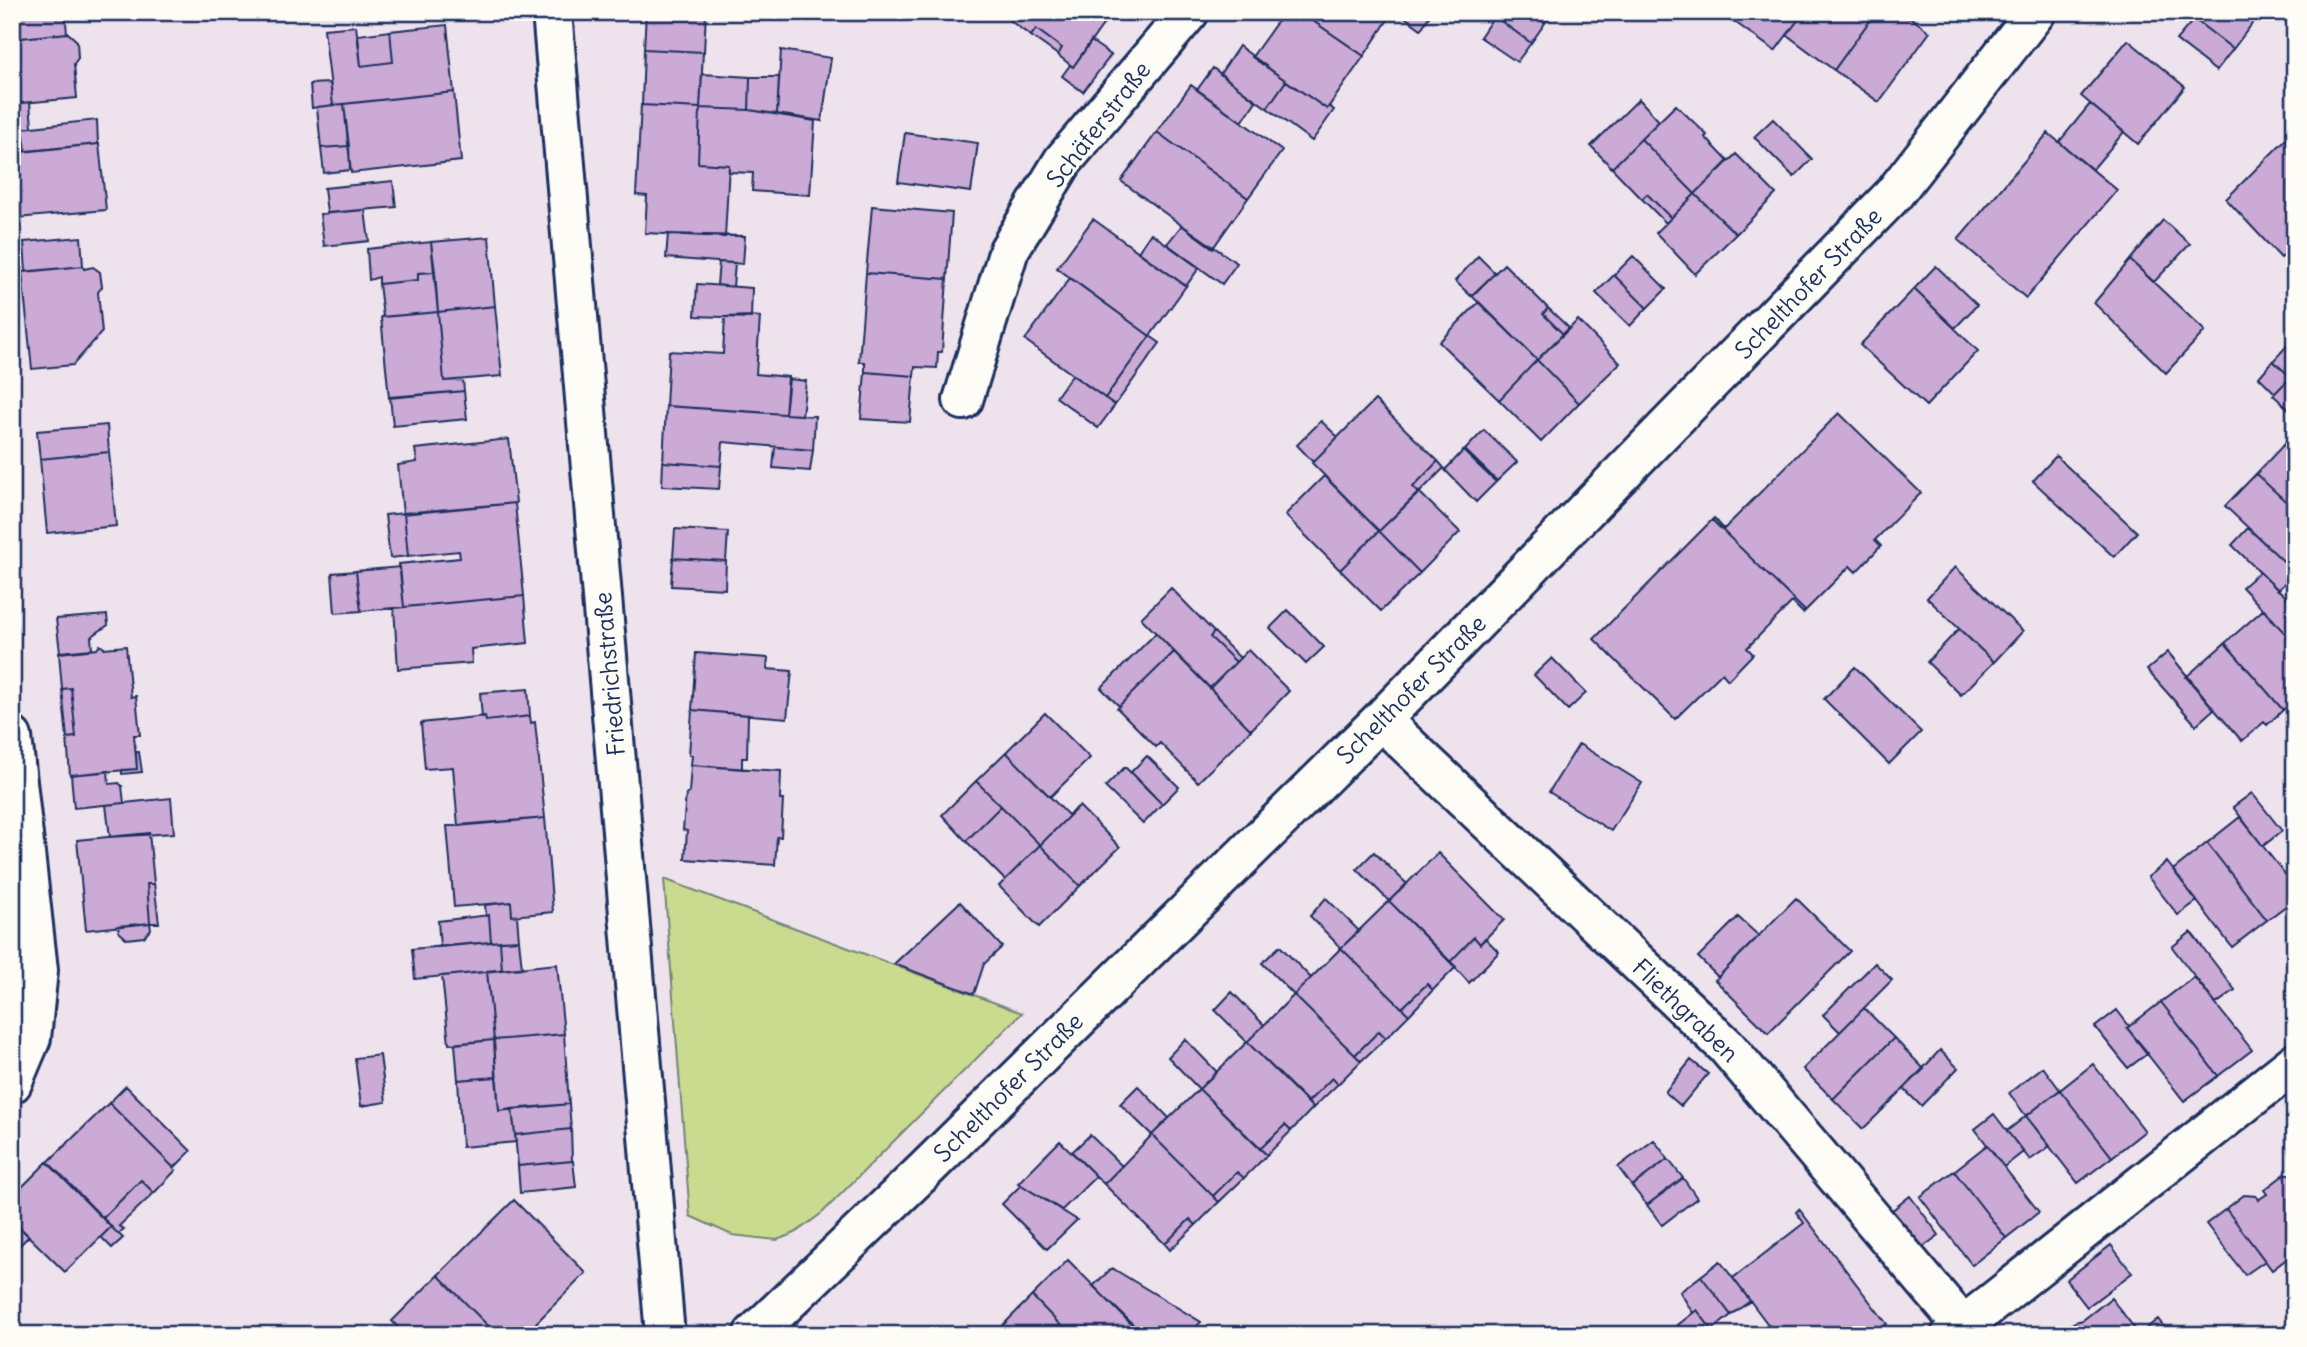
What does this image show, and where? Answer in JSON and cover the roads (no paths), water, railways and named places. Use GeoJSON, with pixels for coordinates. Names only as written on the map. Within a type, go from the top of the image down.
{"type":"FeatureCollection","features":[{"type":"Feature","properties":{"kind":"street","name":"Friedrichstraße"},"geometry":{"type":"LineString","coordinates":[[552,12],[665,1335]]}},
{"type":"Feature","properties":{"kind":"street","name":"Schäferstraße"},"geometry":{"type":"LineString","coordinates":[[962,400],[1009,250],[1063,161],[1189,12]]}},
{"type":"Feature","properties":{"kind":"street","name":"Schelthofer Straße"},"geometry":{"type":"LineString","coordinates":[[753,1335],[1381,720],[1893,195],[2036,12]]}},
{"type":"Feature","properties":{"kind":"street","name":"Fliethgraben"},"geometry":{"type":"LineString","coordinates":[[1381,720],[1726,1046],[1961,1332],[2295,1063]]}},
{"type":"Feature","properties":{"kind":"street"},"geometry":{"type":"LineString","coordinates":[[12,737],[38,970],[32,1038],[12,1083]]}}]}
